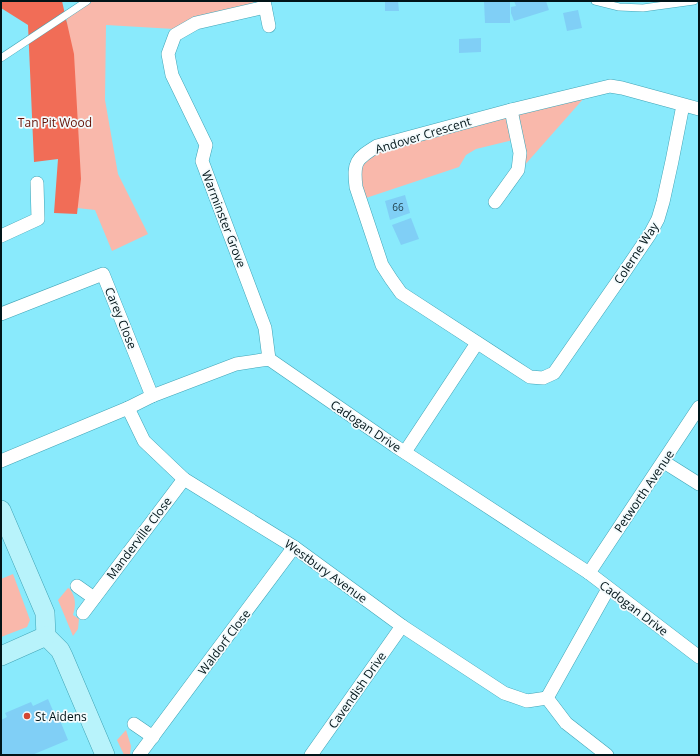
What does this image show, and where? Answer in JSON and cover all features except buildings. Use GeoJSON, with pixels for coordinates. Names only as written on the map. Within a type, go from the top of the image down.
{"type":"FeatureCollection","features":[{"type":"Feature","properties":{"kind":"main road"},"geometry":{"type":"LineString","coordinates":[[1,510],[45,613],[46,636],[60,650],[63,656],[105,755]]}},
{"type":"Feature","properties":{"kind":"main road"},"geometry":{"type":"LineString","coordinates":[[1,656],[46,636]]}},
{"type":"Feature","properties":{"kind":"street","name":"Warminster Grove"},"geometry":{"type":"LineString","coordinates":[[269,26],[264,4],[196,24],[175,35],[168,54],[172,75],[206,145],[202,162],[265,328],[270,359]]}},
{"type":"Feature","properties":{"kind":"street","name":"Andover Crescent"},"geometry":{"type":"LineString","coordinates":[[543,378],[530,377],[401,293],[390,279],[382,265],[356,187],[355,176],[358,160],[377,146],[511,110],[610,86],[699,109]]}},
{"type":"Feature","properties":{"kind":"street","name":"Colerne Way"},"geometry":{"type":"LineString","coordinates":[[543,378],[554,373],[650,234],[658,219],[668,181],[683,105]]}},
{"type":"Feature","properties":{"kind":"street"},"geometry":{"type":"LineString","coordinates":[[495,202],[518,170],[520,153],[511,110]]}},
{"type":"Feature","properties":{"kind":"street"},"geometry":{"type":"LineString","coordinates":[[1,236],[38,219],[37,183]]}},
{"type":"Feature","properties":{"kind":"street","name":"Carey Close"},"geometry":{"type":"LineString","coordinates":[[1,314],[103,274],[152,396]]}},
{"type":"Feature","properties":{"kind":"street"},"geometry":{"type":"LineString","coordinates":[[406,452],[477,343]]}},
{"type":"Feature","properties":{"kind":"street"},"geometry":{"type":"LineString","coordinates":[[1,462],[128,408],[152,396],[236,364],[270,359]]}},
{"type":"Feature","properties":{"kind":"street","name":"Cadogan Drive"},"geometry":{"type":"LineString","coordinates":[[270,359],[406,452],[589,573],[699,657]]}},
{"type":"Feature","properties":{"kind":"street","name":"Petworth Avenue"},"geometry":{"type":"LineString","coordinates":[[589,573],[664,462],[699,407]]}},
{"type":"Feature","properties":{"kind":"street","name":"Westbury Avenue"},"geometry":{"type":"LineString","coordinates":[[128,408],[144,441],[184,479],[294,547],[402,626],[504,693],[527,701],[547,698]]}},
{"type":"Feature","properties":{"kind":"street"},"geometry":{"type":"LineString","coordinates":[[664,462],[699,484]]}},
{"type":"Feature","properties":{"kind":"street","name":"Manderville Close"},"geometry":{"type":"LineString","coordinates":[[83,613],[184,479]]}},
{"type":"Feature","properties":{"kind":"street","name":"Waldorf Close"},"geometry":{"type":"LineString","coordinates":[[139,755],[294,547]]}},
{"type":"Feature","properties":{"kind":"street"},"geometry":{"type":"LineString","coordinates":[[77,586],[94,598]]}},
{"type":"Feature","properties":{"kind":"street"},"geometry":{"type":"LineString","coordinates":[[607,755],[566,722],[547,698],[608,589]]}},
{"type":"Feature","properties":{"kind":"street","name":"Cavendish Drive"},"geometry":{"type":"LineString","coordinates":[[311,755],[402,626]]}},
{"type":"Feature","properties":{"kind":"street"},"geometry":{"type":"LineString","coordinates":[[134,724],[153,737]]}},
{"type":"Feature","properties":{"kind":"lane"},"geometry":{"type":"LineString","coordinates":[[1,58],[87,1]]}},
{"type":"Feature","properties":{"kind":"lane"},"geometry":{"type":"LineString","coordinates":[[595,1],[619,7],[643,8],[694,1]]}},
{"type":"Feature","properties":{"kind":"shaded area"},"geometry":{"type":"Polygon","coordinates":[[[87,1],[253,1],[254,4],[193,18],[174,29],[106,25],[105,100],[118,174],[148,234],[112,251],[95,210],[68,207],[67,15],[87,1]]]}},
{"type":"Feature","properties":{"kind":"shaded area"},"geometry":{"type":"Polygon","coordinates":[[[592,89],[523,167],[517,139],[476,149],[466,155],[459,167],[360,200],[355,176],[377,146],[592,89]]]}},
{"type":"Feature","properties":{"kind":"shaded area"},"geometry":{"type":"Polygon","coordinates":[[[13,574],[30,620],[27,627],[1,637],[1,579],[13,574]]]}},
{"type":"Feature","properties":{"kind":"shaded area"},"geometry":{"type":"Polygon","coordinates":[[[68,588],[72,592],[74,599],[75,605],[73,615],[79,619],[78,629],[73,636],[58,600],[68,588]]]}},
{"type":"Feature","properties":{"kind":"shaded area"},"geometry":{"type":"Polygon","coordinates":[[[126,730],[131,746],[130,755],[124,755],[117,740],[126,730]]]}},
{"type":"Feature","properties":{"kind":"green space","name":"Tan Pit Wood"},"geometry":{"type":"Polygon","coordinates":[[[1,1],[62,1],[74,54],[81,179],[77,214],[54,213],[58,159],[34,162],[28,25],[1,8],[1,1]]]}},
{"type":"Feature","properties":{"kind":"place","name":"St Aidens"},"geometry":{"type":"Point","coordinates":[27,716]}}]}
